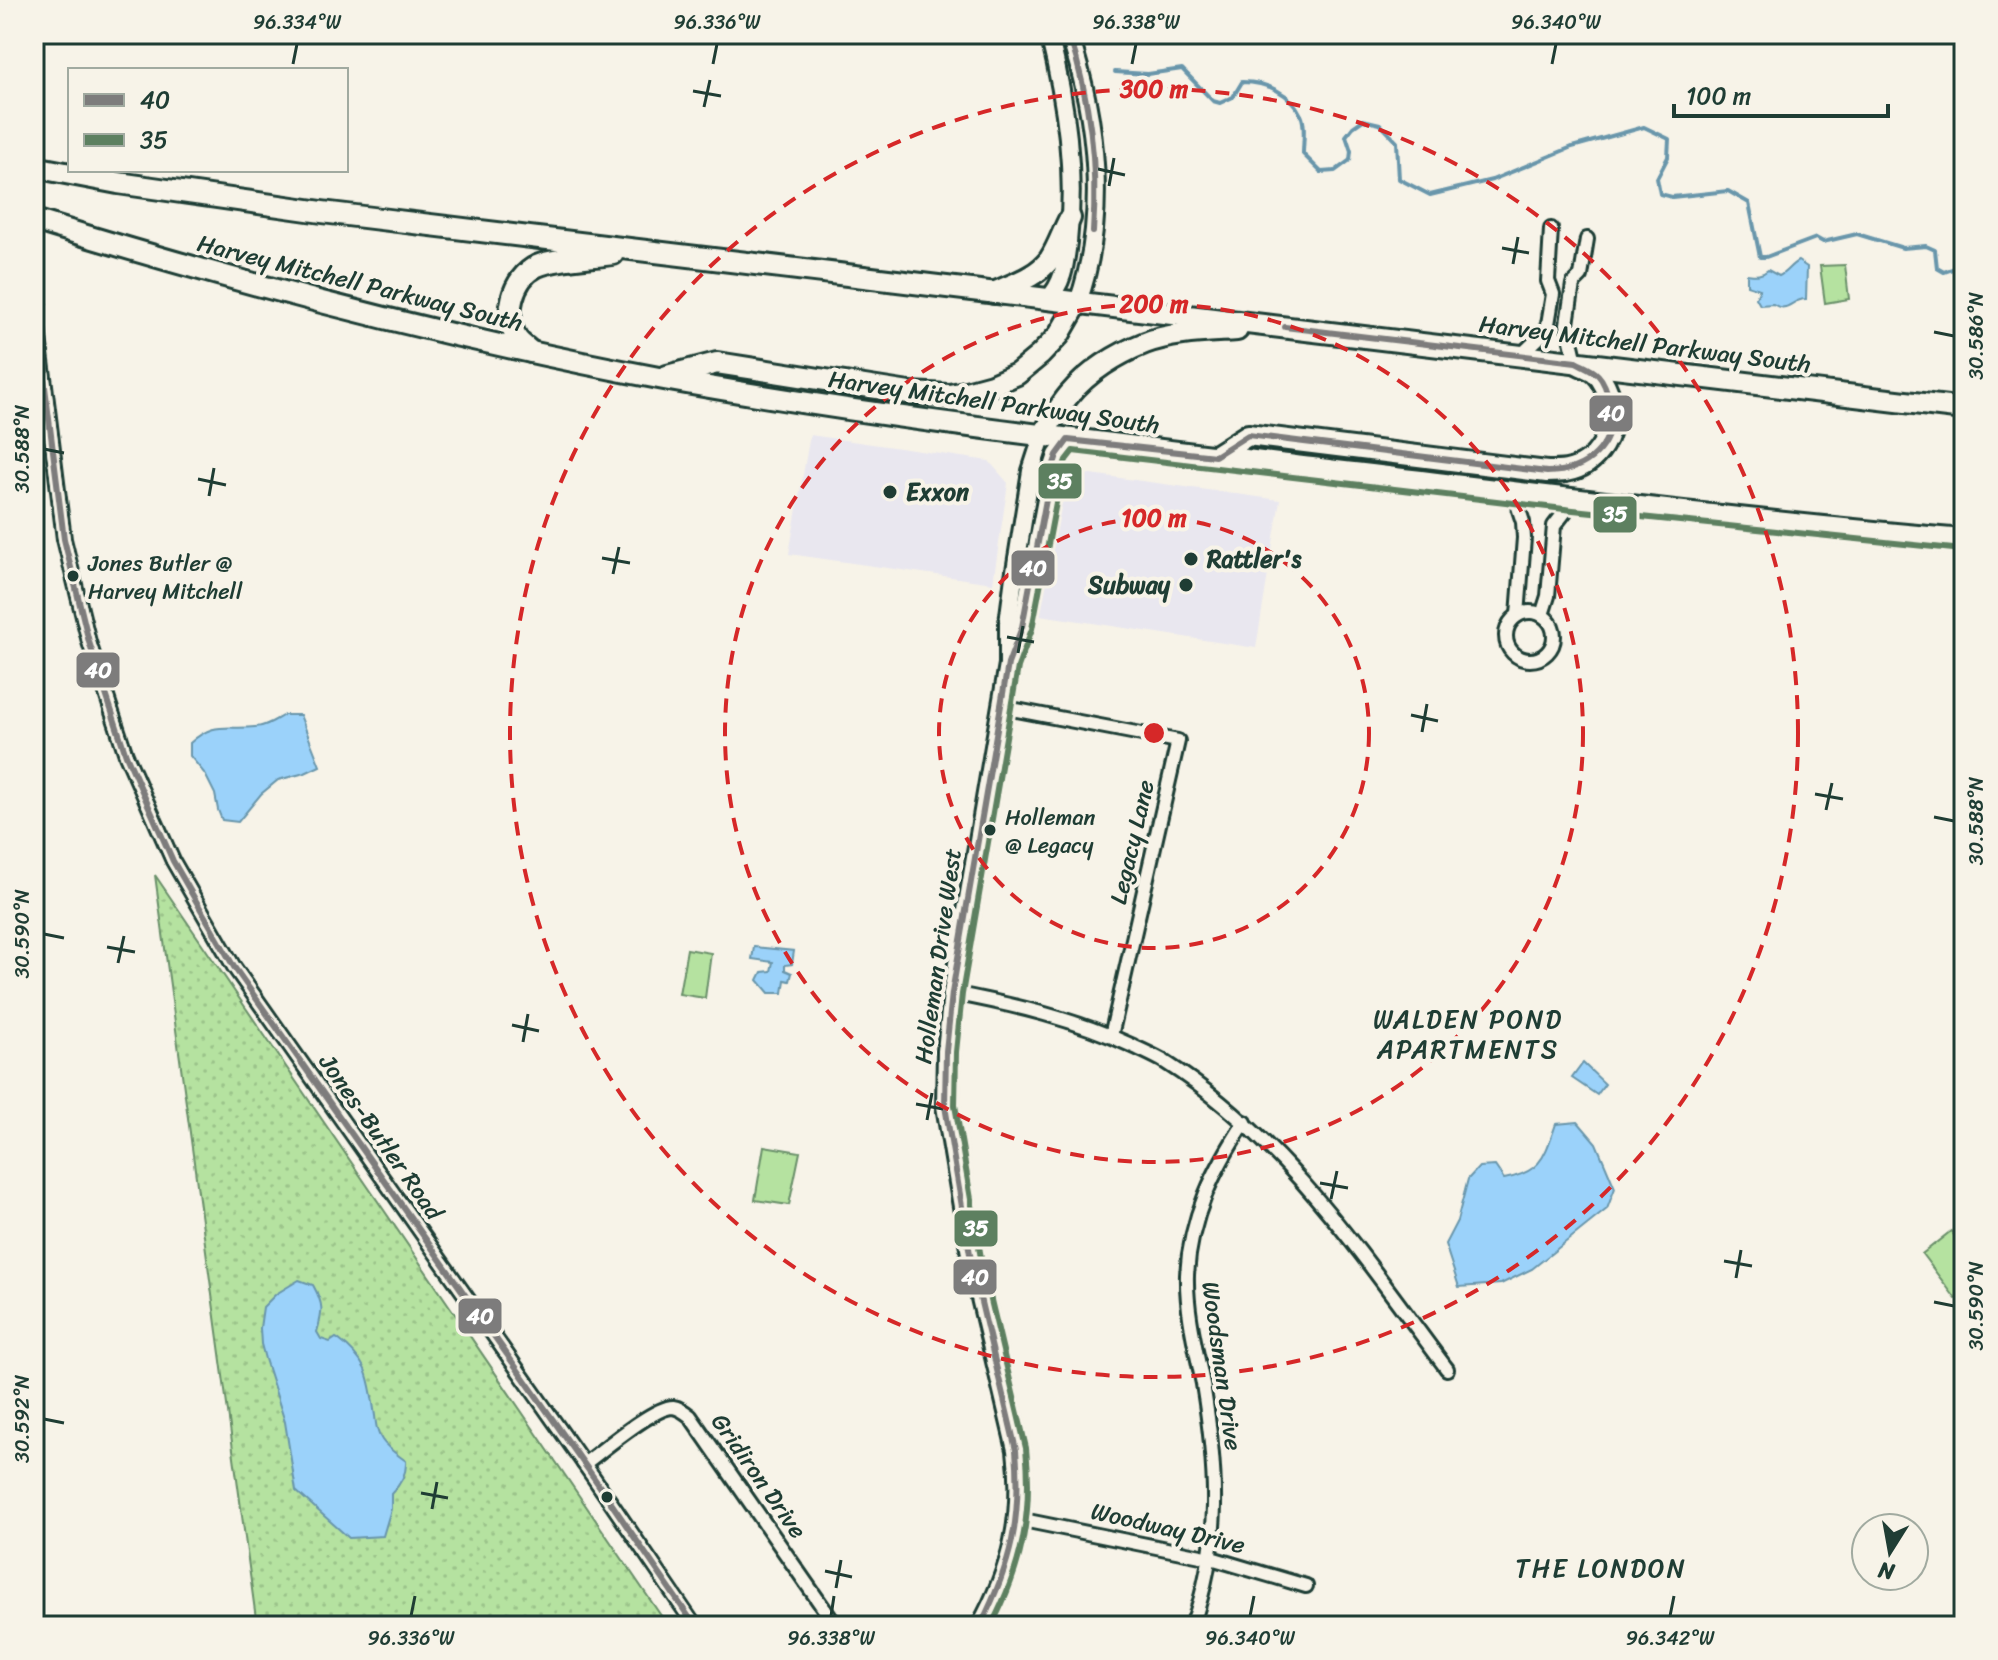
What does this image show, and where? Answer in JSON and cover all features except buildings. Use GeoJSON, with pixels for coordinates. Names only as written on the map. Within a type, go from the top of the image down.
{"type":"FeatureCollection","features":[{"type":"Feature","properties":{"kind":"highway","name":"Harvey Mitchell Parkway South"},"geometry":{"type":"LineString","coordinates":[[34,167],[81,177],[322,212],[1964,409]]}},
{"type":"Feature","properties":{"kind":"highway"},"geometry":{"type":"LineString","coordinates":[[994,293],[1035,273],[1044,265],[1070,218]]}},
{"type":"Feature","properties":{"kind":"highway","name":"Harvey Mitchell Parkway South"},"geometry":{"type":"LineString","coordinates":[[34,220],[166,261],[352,311],[659,378],[836,408],[1042,437],[1574,500],[1964,540]]}},
{"type":"Feature","properties":{"kind":"highway"},"geometry":{"type":"LineString","coordinates":[[531,352],[518,340],[512,326],[510,309],[522,277],[536,267],[552,262],[640,250]]}},
{"type":"Feature","properties":{"kind":"highway"},"geometry":{"type":"LineString","coordinates":[[659,378],[717,363],[909,393],[958,394],[1017,374],[1059,335],[1078,302]]}},
{"type":"Feature","properties":{"kind":"highway"},"geometry":{"type":"LineString","coordinates":[[1042,437],[1064,401],[1090,374],[1146,342],[1193,333],[1285,327]]}},
{"type":"Feature","properties":{"kind":"highway"},"geometry":{"type":"LineString","coordinates":[[1215,456],[1248,435],[1547,472],[1566,471],[1588,462],[1603,447],[1611,429],[1608,391],[1597,373],[1576,362]]}},
{"type":"Feature","properties":{"kind":"street"},"geometry":{"type":"LineString","coordinates":[[1048,299],[1063,276],[1071,191],[1068,130],[1049,34]]}},
{"type":"Feature","properties":{"kind":"street"},"geometry":{"type":"LineString","coordinates":[[1069,34],[1088,100],[1095,171],[1090,254],[1078,302]]}},
{"type":"Feature","properties":{"kind":"street"},"geometry":{"type":"LineString","coordinates":[[1521,355],[1547,330],[1553,294],[1548,281],[1551,229]]}},
{"type":"Feature","properties":{"kind":"street"},"geometry":{"type":"LineString","coordinates":[[1576,362],[1567,324],[1573,284],[1581,276],[1587,239]]}},
{"type":"Feature","properties":{"kind":"street","name":"Jones-Butler Road"},"geometry":{"type":"LineString","coordinates":[[34,298],[64,539],[89,642],[126,755],[173,861],[234,967],[695,1626]]}},
{"type":"Feature","properties":{"kind":"street","name":"Holleman Drive West"},"geometry":{"type":"LineString","coordinates":[[980,1626],[1006,1572],[1018,1519],[1020,1480],[1016,1450],[971,1260],[947,1129],[946,1051],[952,993],[1008,664],[1008,623],[1014,577],[1031,471],[1042,437]]}},
{"type":"Feature","properties":{"kind":"street","name":"Holleman Drive West"},"geometry":{"type":"LineString","coordinates":[[1008,664],[1022,627],[1051,473],[1057,455],[1068,440]]}},
{"type":"Feature","properties":{"kind":"street"},"geometry":{"type":"LineString","coordinates":[[1513,492],[1523,522],[1524,538],[1518,615]]}},
{"type":"Feature","properties":{"kind":"street"},"geometry":{"type":"LineString","coordinates":[[1542,615],[1548,596],[1554,526],[1574,500]]}},
{"type":"Feature","properties":{"kind":"street"},"geometry":{"type":"LineString","coordinates":[[1530,612],[1542,615],[1551,624],[1554,637],[1550,648],[1541,657],[1529,660],[1517,656],[1508,647],[1505,635],[1509,623],[1518,615],[1530,612]]}},
{"type":"Feature","properties":{"kind":"street","name":"Legacy Lane"},"geometry":{"type":"LineString","coordinates":[[1001,707],[1178,741],[1111,1036]]}},
{"type":"Feature","properties":{"kind":"street"},"geometry":{"type":"LineString","coordinates":[[952,993],[1062,1018],[1111,1036],[1164,1061],[1245,1122],[1299,1175],[1447,1369]]}},
{"type":"Feature","properties":{"kind":"street","name":"Woodsman Drive"},"geometry":{"type":"LineString","coordinates":[[1192,1626],[1211,1558],[1215,1507],[1214,1463],[1187,1277],[1192,1237],[1202,1200],[1245,1122]]}},
{"type":"Feature","properties":{"kind":"street","name":"Gridiron Drive"},"geometry":{"type":"LineString","coordinates":[[584,1464],[654,1412],[671,1407],[681,1409],[690,1416],[836,1626]]}},
{"type":"Feature","properties":{"kind":"street","name":"Woodway Drive"},"geometry":{"type":"LineString","coordinates":[[1018,1519],[1211,1558],[1306,1586]]}},
{"type":"Feature","properties":{"kind":"shaded area"},"geometry":{"type":"Polygon","coordinates":[[[810,435],[989,461],[1008,483],[993,583],[789,554],[810,435]]]}},
{"type":"Feature","properties":{"kind":"shaded area"},"geometry":{"type":"Polygon","coordinates":[[[1091,474],[1280,500],[1256,648],[1040,615],[1061,505],[1077,476],[1091,474]]]}},
{"type":"Feature","properties":{"kind":"green space"},"geometry":{"type":"Polygon","coordinates":[[[1845,265],[1849,299],[1825,303],[1820,266],[1845,265]]]}},
{"type":"Feature","properties":{"kind":"green space"},"geometry":{"type":"Polygon","coordinates":[[[155,875],[668,1626],[257,1626],[155,875]]]}},
{"type":"Feature","properties":{"kind":"green space"},"geometry":{"type":"Polygon","coordinates":[[[687,949],[711,953],[705,998],[679,994],[687,949]]]}},
{"type":"Feature","properties":{"kind":"green space"},"geometry":{"type":"Polygon","coordinates":[[[764,1146],[800,1152],[789,1205],[755,1200],[764,1146]]]}},
{"type":"Feature","properties":{"kind":"green space"},"geometry":{"type":"Polygon","coordinates":[[[1951,1231],[1964,1249],[1964,1294],[1956,1299],[1922,1254],[1951,1231]]]}},
{"type":"Feature","properties":{"kind":"water"},"geometry":{"type":"Polygon","coordinates":[[[1798,261],[1807,267],[1806,299],[1786,307],[1760,305],[1756,298],[1760,289],[1747,285],[1747,274],[1758,275],[1768,270],[1779,276],[1798,261]]]}},
{"type":"Feature","properties":{"kind":"water"},"geometry":{"type":"Polygon","coordinates":[[[284,715],[300,715],[320,766],[278,780],[261,794],[238,822],[222,820],[215,794],[205,774],[190,756],[190,743],[213,729],[259,727],[284,715]]]}},
{"type":"Feature","properties":{"kind":"water"},"geometry":{"type":"Polygon","coordinates":[[[754,947],[794,951],[792,964],[785,965],[785,970],[792,973],[790,981],[785,980],[783,993],[769,993],[758,980],[762,972],[771,971],[773,962],[752,959],[754,947]]]}},
{"type":"Feature","properties":{"kind":"water"},"geometry":{"type":"Polygon","coordinates":[[[1583,1063],[1605,1084],[1597,1095],[1572,1078],[1583,1063]]]}},
{"type":"Feature","properties":{"kind":"water"},"geometry":{"type":"Polygon","coordinates":[[[1578,1122],[1596,1143],[1615,1188],[1607,1209],[1532,1269],[1501,1284],[1459,1287],[1445,1244],[1457,1221],[1468,1179],[1479,1167],[1495,1166],[1504,1179],[1526,1172],[1540,1161],[1556,1124],[1578,1122]]]}},
{"type":"Feature","properties":{"kind":"water"},"geometry":{"type":"Polygon","coordinates":[[[299,1280],[313,1285],[321,1303],[317,1332],[321,1339],[330,1342],[338,1339],[362,1364],[369,1382],[379,1435],[406,1461],[402,1479],[391,1494],[391,1509],[383,1536],[349,1538],[296,1491],[285,1422],[261,1344],[260,1328],[263,1307],[276,1294],[299,1280]]]}},
{"type":"Feature","properties":{"kind":"waterway"},"geometry":{"type":"LineString","coordinates":[[991,34],[1008,40]]}},
{"type":"Feature","properties":{"kind":"waterway"},"geometry":{"type":"LineString","coordinates":[[1115,72],[1148,74],[1182,69],[1213,101],[1220,103],[1233,97],[1242,82],[1277,90],[1297,107],[1303,119],[1303,154],[1321,172],[1335,171],[1350,160],[1351,151],[1346,136],[1353,127],[1363,120],[1380,124],[1397,142],[1399,179],[1430,195],[1492,180],[1572,147],[1644,127],[1669,139],[1668,157],[1657,178],[1660,194],[1672,197],[1728,191],[1749,203],[1760,257],[1816,238],[1823,242],[1857,234],[1903,248],[1926,246],[1935,250],[1937,268],[1944,272],[1955,268],[1964,237]]}},
{"type":"Feature","properties":{"kind":"transit line","name":"40"},"geometry":{"type":"LineString","coordinates":[[1069,34],[1091,132],[1093,232]]}},
{"type":"Feature","properties":{"kind":"transit line","name":"40"},"geometry":{"type":"LineString","coordinates":[[34,299],[64,539],[89,642],[126,755],[173,861],[234,967],[695,1626]]}},
{"type":"Feature","properties":{"kind":"transit line","name":"40"},"geometry":{"type":"LineString","coordinates":[[980,1626],[1000,1582],[1012,1541],[1017,1498],[1016,1450],[971,1260],[945,1106],[946,1051],[952,993],[1008,664],[1022,627],[1057,455],[1068,440],[1215,456],[1248,435],[1547,472],[1561,471],[1586,462],[1604,444],[1609,432],[1610,404],[1604,385],[1596,373],[1576,362],[1285,327]]}},
{"type":"Feature","properties":{"kind":"transit line","name":"35"},"geometry":{"type":"LineString","coordinates":[[991,1626],[1018,1561],[1026,1518],[1028,1472],[1026,1448],[981,1258],[955,1105],[956,1052],[962,994],[1018,667],[1032,629],[1061,476],[1066,460],[1073,451],[1573,510],[1963,550]]}},
{"type":"Feature","properties":{"kind":"place","name":"Exxon"},"geometry":{"type":"Point","coordinates":[890,492]}},
{"type":"Feature","properties":{"kind":"place","name":"Rattler's"},"geometry":{"type":"Point","coordinates":[1191,559]}},
{"type":"Feature","properties":{"kind":"place","name":"Jones Butler @ Harvey Mitchell"},"geometry":{"type":"Point","coordinates":[73,576]}},
{"type":"Feature","properties":{"kind":"place","name":"Subway"},"geometry":{"type":"Point","coordinates":[1186,585]}},
{"type":"Feature","properties":{"kind":"place","name":"Holleman @ Legacy"},"geometry":{"type":"Point","coordinates":[990,830]}},
{"type":"Feature","properties":{"kind":"district","name":"WALDEN POND APARTMENTS"},"geometry":{"type":"Point","coordinates":[1468,1034]}},
{"type":"Feature","properties":{"kind":"district","name":"THE LONDON"},"geometry":{"type":"Point","coordinates":[1601,1568]}}]}
